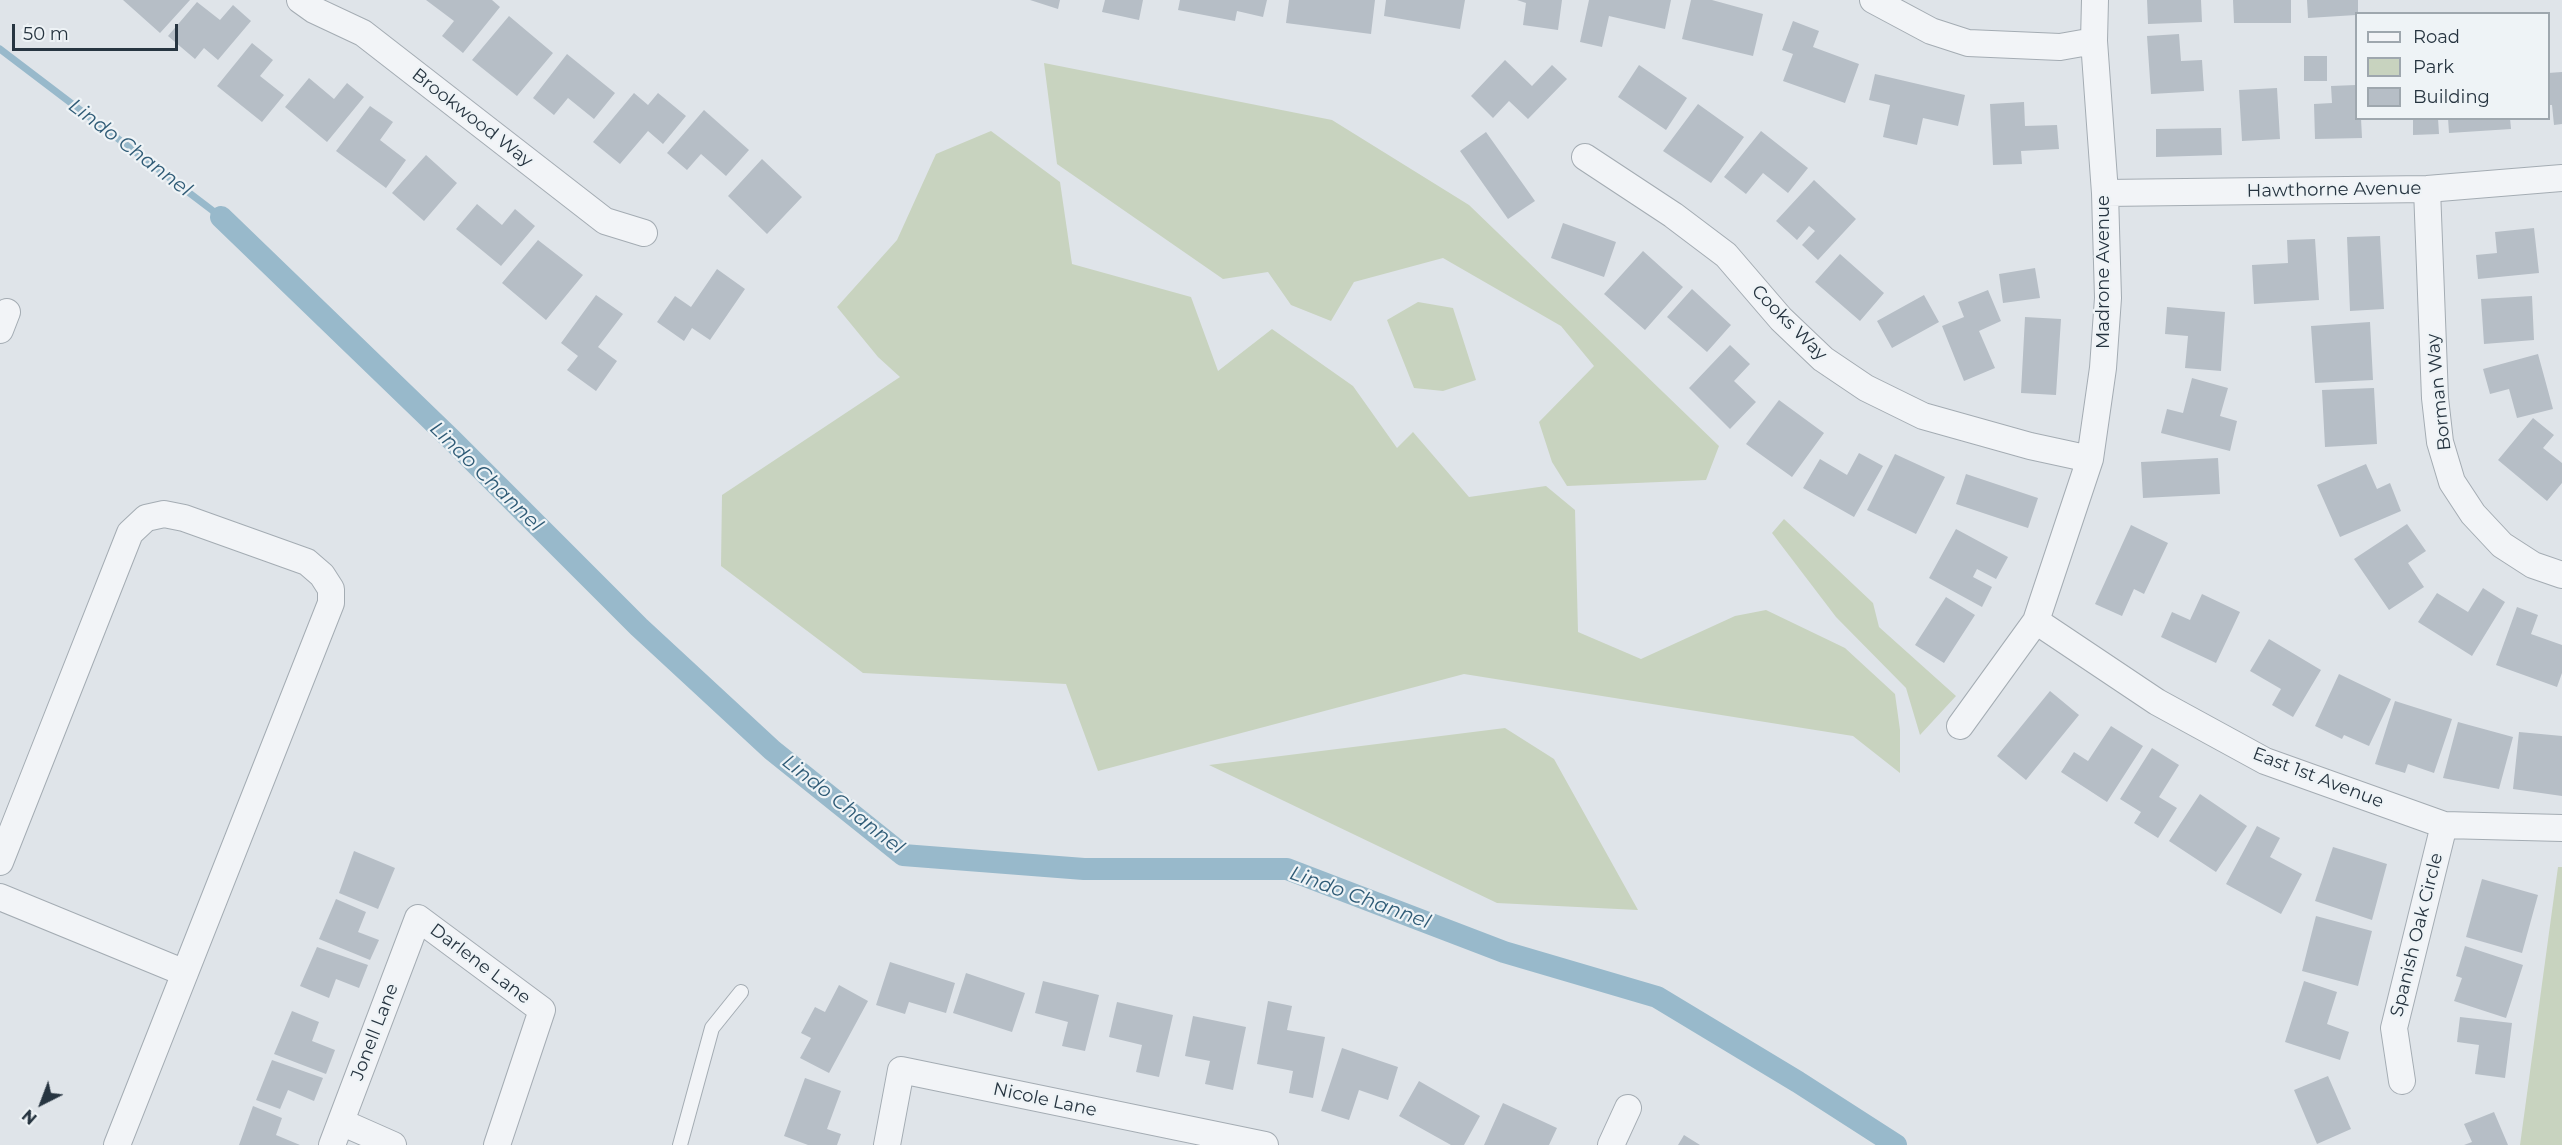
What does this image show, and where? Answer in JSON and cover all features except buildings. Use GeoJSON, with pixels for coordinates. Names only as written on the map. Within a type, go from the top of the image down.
{"type":"FeatureCollection","features":[{"type":"Feature","properties":{"kind":"street","name":"Brookwood Way"},"geometry":{"type":"LineString","coordinates":[[300,0],[314,10],[363,33],[605,221],[644,232]]}},
{"type":"Feature","properties":{"kind":"street"},"geometry":{"type":"LineString","coordinates":[[1873,0],[1931,31],[1968,43],[2060,47],[2094,41]]}},
{"type":"Feature","properties":{"kind":"street","name":"Madrone Avenue"},"geometry":{"type":"LineString","coordinates":[[1960,726],[2036,621],[2090,459],[2103,368],[2108,298],[2105,194],[2094,41],[2095,0]]}},
{"type":"Feature","properties":{"kind":"street","name":"Cooks Way"},"geometry":{"type":"LineString","coordinates":[[1585,157],[1673,215],[1726,255],[1781,319],[1823,359],[1866,388],[1923,416],[2030,446],[2090,459]]}},
{"type":"Feature","properties":{"kind":"street","name":"Hawthorne Avenue"},"geometry":{"type":"LineString","coordinates":[[2105,194],[2427,189],[2562,178]]}},
{"type":"Feature","properties":{"kind":"street","name":"Borman Way"},"geometry":{"type":"LineString","coordinates":[[2427,189],[2436,398],[2440,442],[2452,482],[2473,514],[2502,545],[2533,565],[2562,575]]}},
{"type":"Feature","properties":{"kind":"street"},"geometry":{"type":"LineString","coordinates":[[0,862],[130,533],[146,518],[164,514],[184,518],[307,562],[322,575],[331,589],[331,603],[117,1145]]}},
{"type":"Feature","properties":{"kind":"street","name":"East 1st Avenue"},"geometry":{"type":"LineString","coordinates":[[2036,621],[2157,702],[2265,761],[2444,825],[2562,828]]}},
{"type":"Feature","properties":{"kind":"street","name":"Spanish Oak Circle"},"geometry":{"type":"LineString","coordinates":[[2402,1080],[2394,1028],[2444,825]]}},
{"type":"Feature","properties":{"kind":"street"},"geometry":{"type":"LineString","coordinates":[[0,897],[185,973]]}},
{"type":"Feature","properties":{"kind":"street","name":"Darlene Lane"},"geometry":{"type":"LineString","coordinates":[[418,918],[542,1010],[497,1145]]}},
{"type":"Feature","properties":{"kind":"street","name":"Jonell Lane"},"geometry":{"type":"LineString","coordinates":[[337,1134],[418,918]]}},
{"type":"Feature","properties":{"kind":"street","name":"Nicole Lane"},"geometry":{"type":"LineString","coordinates":[[886,1145],[901,1070],[1265,1145]]}},
{"type":"Feature","properties":{"kind":"street"},"geometry":{"type":"LineString","coordinates":[[1611,1145],[1628,1108]]}},
{"type":"Feature","properties":{"kind":"street"},"geometry":{"type":"LineString","coordinates":[[337,1134],[393,1145]]}},
{"type":"Feature","properties":{"kind":"lane"},"geometry":{"type":"LineString","coordinates":[[681,1145],[712,1028],[741,992]]}},
{"type":"Feature","properties":{"kind":"green space"},"geometry":{"type":"Polygon","coordinates":[[[1044,63],[1332,120],[1469,205],[1719,446],[1706,480],[1567,486],[1552,462],[1539,422],[1594,366],[1561,326],[1443,258],[1354,282],[1331,321],[1291,305],[1268,272],[1223,279],[1057,164],[1044,63]]]}},
{"type":"Feature","properties":{"kind":"green space"},"geometry":{"type":"Polygon","coordinates":[[[991,131],[1060,182],[1072,264],[1191,297],[1218,371],[1272,329],[1353,386],[1397,448],[1413,432],[1469,497],[1546,486],[1575,510],[1578,632],[1641,659],[1735,616],[1766,610],[1845,648],[1895,694],[1900,730],[1900,773],[1853,736],[1464,674],[1098,771],[1066,684],[863,673],[721,566],[722,495],[900,377],[878,357],[837,307],[897,240],[936,154],[991,131]]]}},
{"type":"Feature","properties":{"kind":"green space"},"geometry":{"type":"Polygon","coordinates":[[[1418,302],[1453,308],[1476,380],[1443,391],[1414,388],[1387,320],[1418,302]]]}},
{"type":"Feature","properties":{"kind":"green space"},"geometry":{"type":"Polygon","coordinates":[[[1784,519],[1873,603],[1879,627],[1956,696],[1920,735],[1906,688],[1836,617],[1772,533],[1784,519]]]}},
{"type":"Feature","properties":{"kind":"green space"},"geometry":{"type":"Polygon","coordinates":[[[1505,728],[1554,759],[1638,910],[1497,903],[1209,765],[1505,728]]]}},
{"type":"Feature","properties":{"kind":"green space"},"geometry":{"type":"Polygon","coordinates":[[[2558,867],[2562,867],[2562,1145],[2520,1145],[2558,867]]]}},
{"type":"Feature","properties":{"kind":"waterway","name":"Lindo Channel"},"geometry":{"type":"LineString","coordinates":[[0,49],[221,217]]}},
{"type":"Feature","properties":{"kind":"waterway","name":"Lindo Channel"},"geometry":{"type":"LineString","coordinates":[[221,217],[451,439],[639,627],[772,750],[903,855],[1084,869],[1287,869],[1504,952],[1657,997],[1798,1082],[1896,1145]]}}]}
